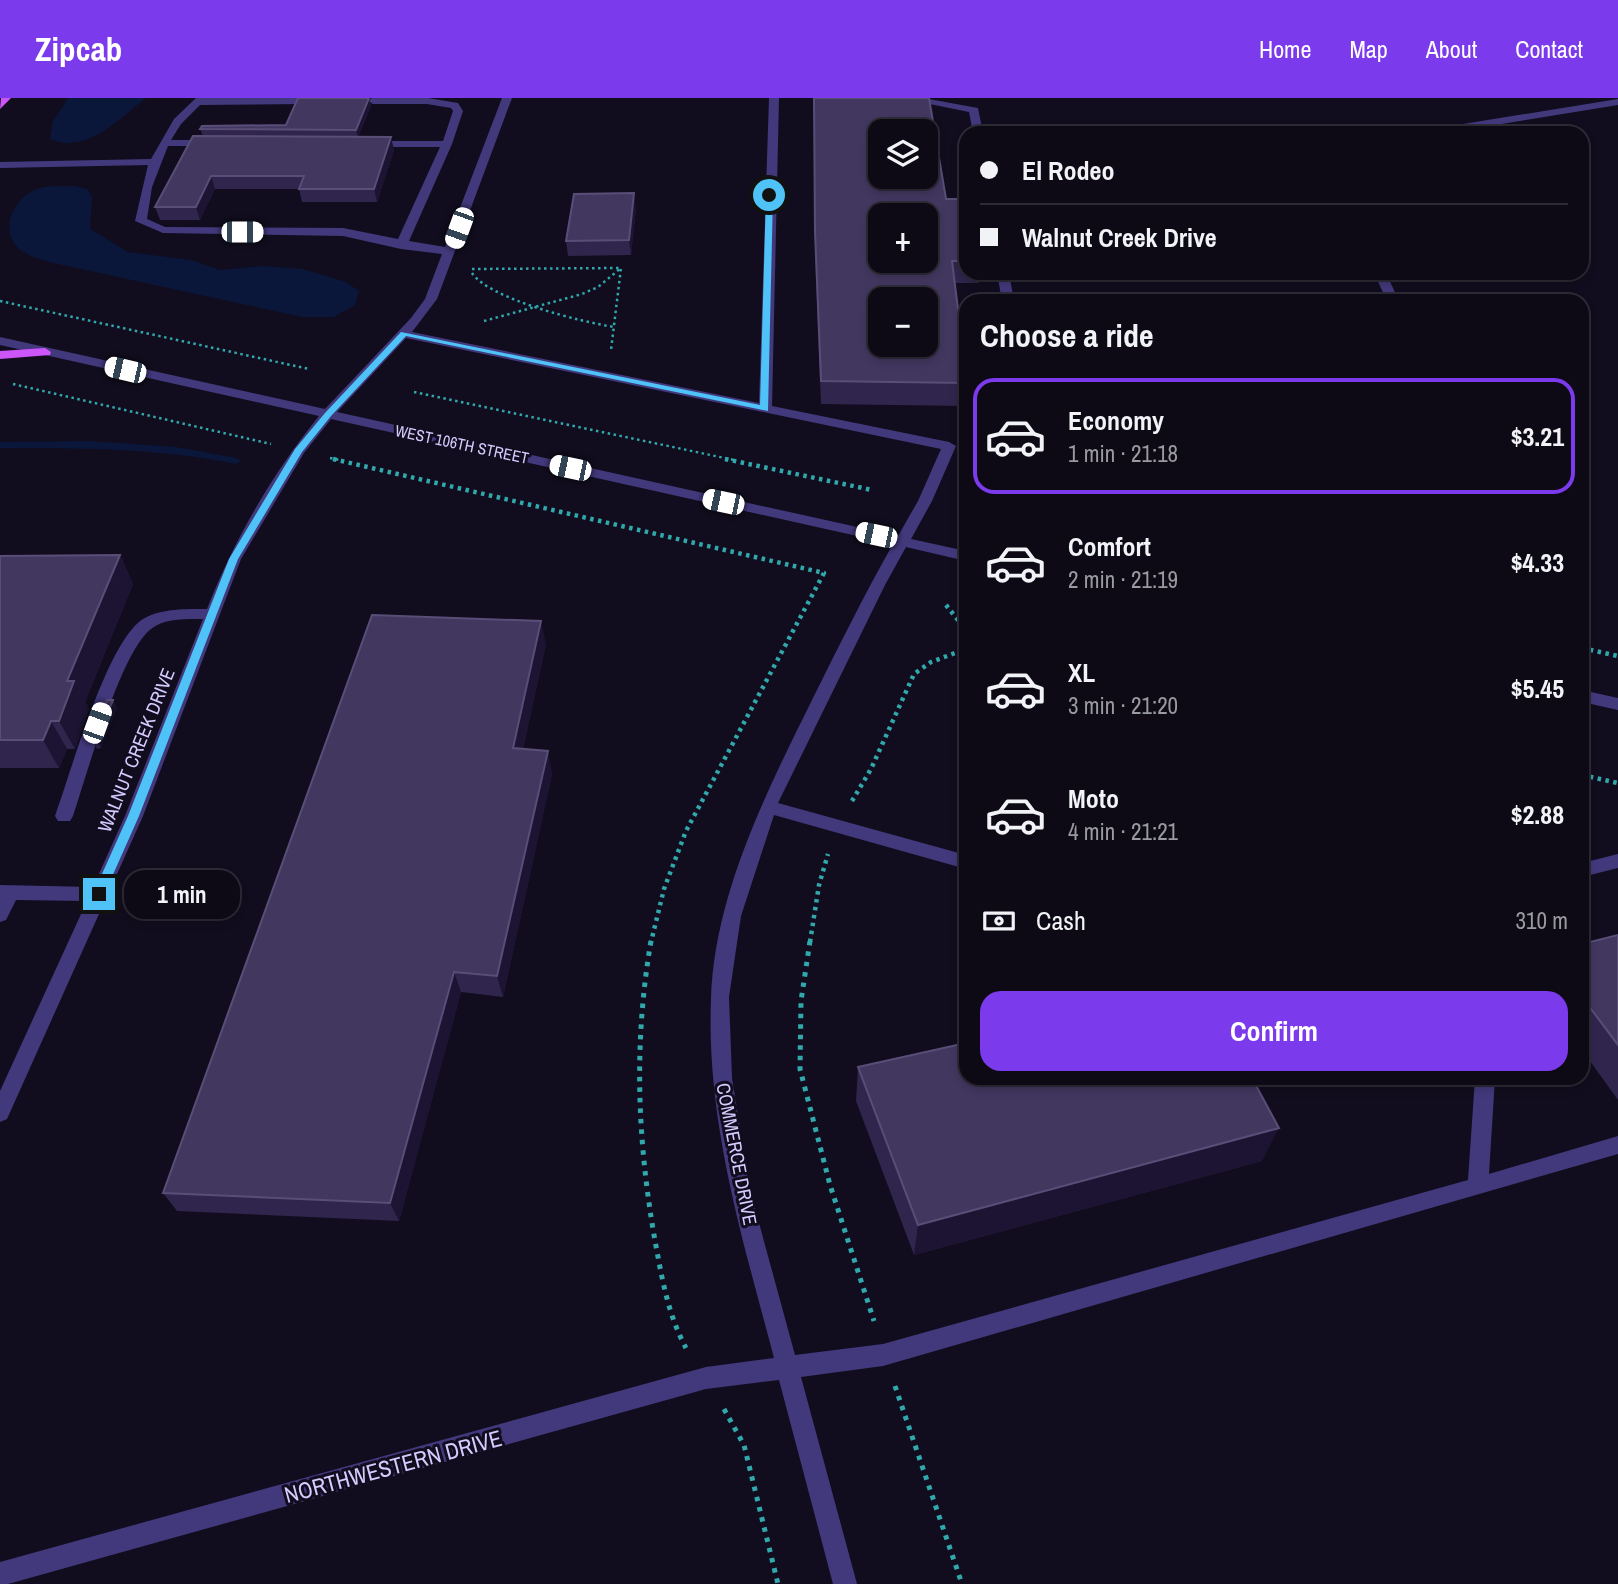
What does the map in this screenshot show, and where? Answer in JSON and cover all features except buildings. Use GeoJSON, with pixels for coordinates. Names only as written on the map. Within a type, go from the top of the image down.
{"type":"FeatureCollection","features":[{"type":"Feature","properties":{"kind":"main road"},"geometry":{"type":"LineString","coordinates":[[0,106],[6,98]]}},
{"type":"Feature","properties":{"kind":"main road"},"geometry":{"type":"LineString","coordinates":[[0,355],[45,352]]}},
{"type":"Feature","properties":{"kind":"street","name":"WALNUT CREEK DRIVE"},"geometry":{"type":"LineString","coordinates":[[0,1113],[134,816],[234,559],[298,451],[328,414],[404,334],[431,299],[507,98]]}},
{"type":"Feature","properties":{"kind":"street"},"geometry":{"type":"LineString","coordinates":[[765,409],[774,98]]}},
{"type":"Feature","properties":{"kind":"street"},"geometry":{"type":"LineString","coordinates":[[905,98],[974,110],[977,126]]}},
{"type":"Feature","properties":{"kind":"street"},"geometry":{"type":"LineString","coordinates":[[303,101],[199,100],[164,143],[142,201],[141,221],[163,230],[343,232],[376,237],[401,245],[450,252]]}},
{"type":"Feature","properties":{"kind":"street"},"geometry":{"type":"LineString","coordinates":[[373,101],[427,101],[454,105],[458,111],[447,144],[401,245]]}},
{"type":"Feature","properties":{"kind":"street"},"geometry":{"type":"LineString","coordinates":[[1469,126],[1618,102]]}},
{"type":"Feature","properties":{"kind":"street"},"geometry":{"type":"LineString","coordinates":[[164,143],[218,144]]}},
{"type":"Feature","properties":{"kind":"street"},"geometry":{"type":"LineString","coordinates":[[352,144],[447,144]]}},
{"type":"Feature","properties":{"kind":"street"},"geometry":{"type":"LineString","coordinates":[[0,165],[155,162]]}},
{"type":"Feature","properties":{"kind":"street"},"geometry":{"type":"LineString","coordinates":[[404,334],[949,446],[959,442]]}},
{"type":"Feature","properties":{"kind":"street","name":"WEST 106TH STREET"},"geometry":{"type":"LineString","coordinates":[[0,341],[959,554]]}},
{"type":"Feature","properties":{"kind":"street","name":"COMMERCE DRIVE"},"geometry":{"type":"LineString","coordinates":[[845,1584],[740,1190],[722,1078],[720,997],[727,941],[742,883],[768,807],[877,585],[925,501],[949,446]]}},
{"type":"Feature","properties":{"kind":"street"},"geometry":{"type":"LineString","coordinates":[[64,816],[122,654],[144,625],[179,614],[213,614]]}},
{"type":"Feature","properties":{"kind":"street"},"geometry":{"type":"LineString","coordinates":[[1589,698],[1618,704]]}},
{"type":"Feature","properties":{"kind":"street"},"geometry":{"type":"LineString","coordinates":[[768,807],[959,860]]}},
{"type":"Feature","properties":{"kind":"street"},"geometry":{"type":"LineString","coordinates":[[1589,868],[1618,861]]}},
{"type":"Feature","properties":{"kind":"street"},"geometry":{"type":"LineString","coordinates":[[0,915],[6,892],[99,894]]}},
{"type":"Feature","properties":{"kind":"street"},"geometry":{"type":"LineString","coordinates":[[1478,1187],[1485,1085]]}},
{"type":"Feature","properties":{"kind":"street","name":"NORTHWESTERN DRIVE"},"geometry":{"type":"LineString","coordinates":[[0,1574],[706,1378],[883,1355],[1618,1145]]}},
{"type":"Feature","properties":{"kind":"path"},"geometry":{"type":"LineString","coordinates":[[470,269],[621,268]]}},
{"type":"Feature","properties":{"kind":"path"},"geometry":{"type":"LineString","coordinates":[[475,322],[598,287],[621,268]]}},
{"type":"Feature","properties":{"kind":"path"},"geometry":{"type":"LineString","coordinates":[[608,375],[621,268]]}},
{"type":"Feature","properties":{"kind":"path"},"geometry":{"type":"LineString","coordinates":[[465,280],[470,269]]}},
{"type":"Feature","properties":{"kind":"path"},"geometry":{"type":"LineString","coordinates":[[470,269],[479,284],[504,296],[580,322],[614,327]]}},
{"type":"Feature","properties":{"kind":"path"},"geometry":{"type":"LineString","coordinates":[[0,301],[309,369]]}},
{"type":"Feature","properties":{"kind":"path"},"geometry":{"type":"LineString","coordinates":[[0,382],[824,573]]}},
{"type":"Feature","properties":{"kind":"path"},"geometry":{"type":"LineString","coordinates":[[414,392],[872,490]]}},
{"type":"Feature","properties":{"kind":"path"},"geometry":{"type":"LineString","coordinates":[[946,605],[959,621]]}},
{"type":"Feature","properties":{"kind":"path"},"geometry":{"type":"LineString","coordinates":[[1589,650],[1618,656]]}},
{"type":"Feature","properties":{"kind":"path"},"geometry":{"type":"LineString","coordinates":[[959,652],[931,662],[914,674],[824,863],[800,1001],[800,1069],[827,1173],[883,1355],[962,1584]]}},
{"type":"Feature","properties":{"kind":"path"},"geometry":{"type":"LineString","coordinates":[[1589,777],[1618,783]]}},
{"type":"Feature","properties":{"kind":"water"},"geometry":{"type":"Polygon","coordinates":[[[68,98],[146,98],[102,132],[77,142],[63,143],[50,139],[53,121],[68,98]]]}},
{"type":"Feature","properties":{"kind":"water"},"geometry":{"type":"Polygon","coordinates":[[[73,186],[87,189],[92,196],[90,229],[128,252],[191,260],[220,270],[262,266],[303,269],[346,282],[359,291],[355,305],[334,317],[302,317],[49,262],[31,256],[15,245],[9,227],[13,210],[18,203],[40,188],[73,186]]]}},
{"type":"Feature","properties":{"kind":"waterway"},"geometry":{"type":"LineString","coordinates":[[0,445],[147,447],[236,461]]}},
{"type":"Feature","properties":{"kind":"route"},"geometry":{"type":"LineString","coordinates":[[99,894],[134,816],[234,559],[298,451],[360,379],[404,334],[765,409],[769,195]]}}]}
